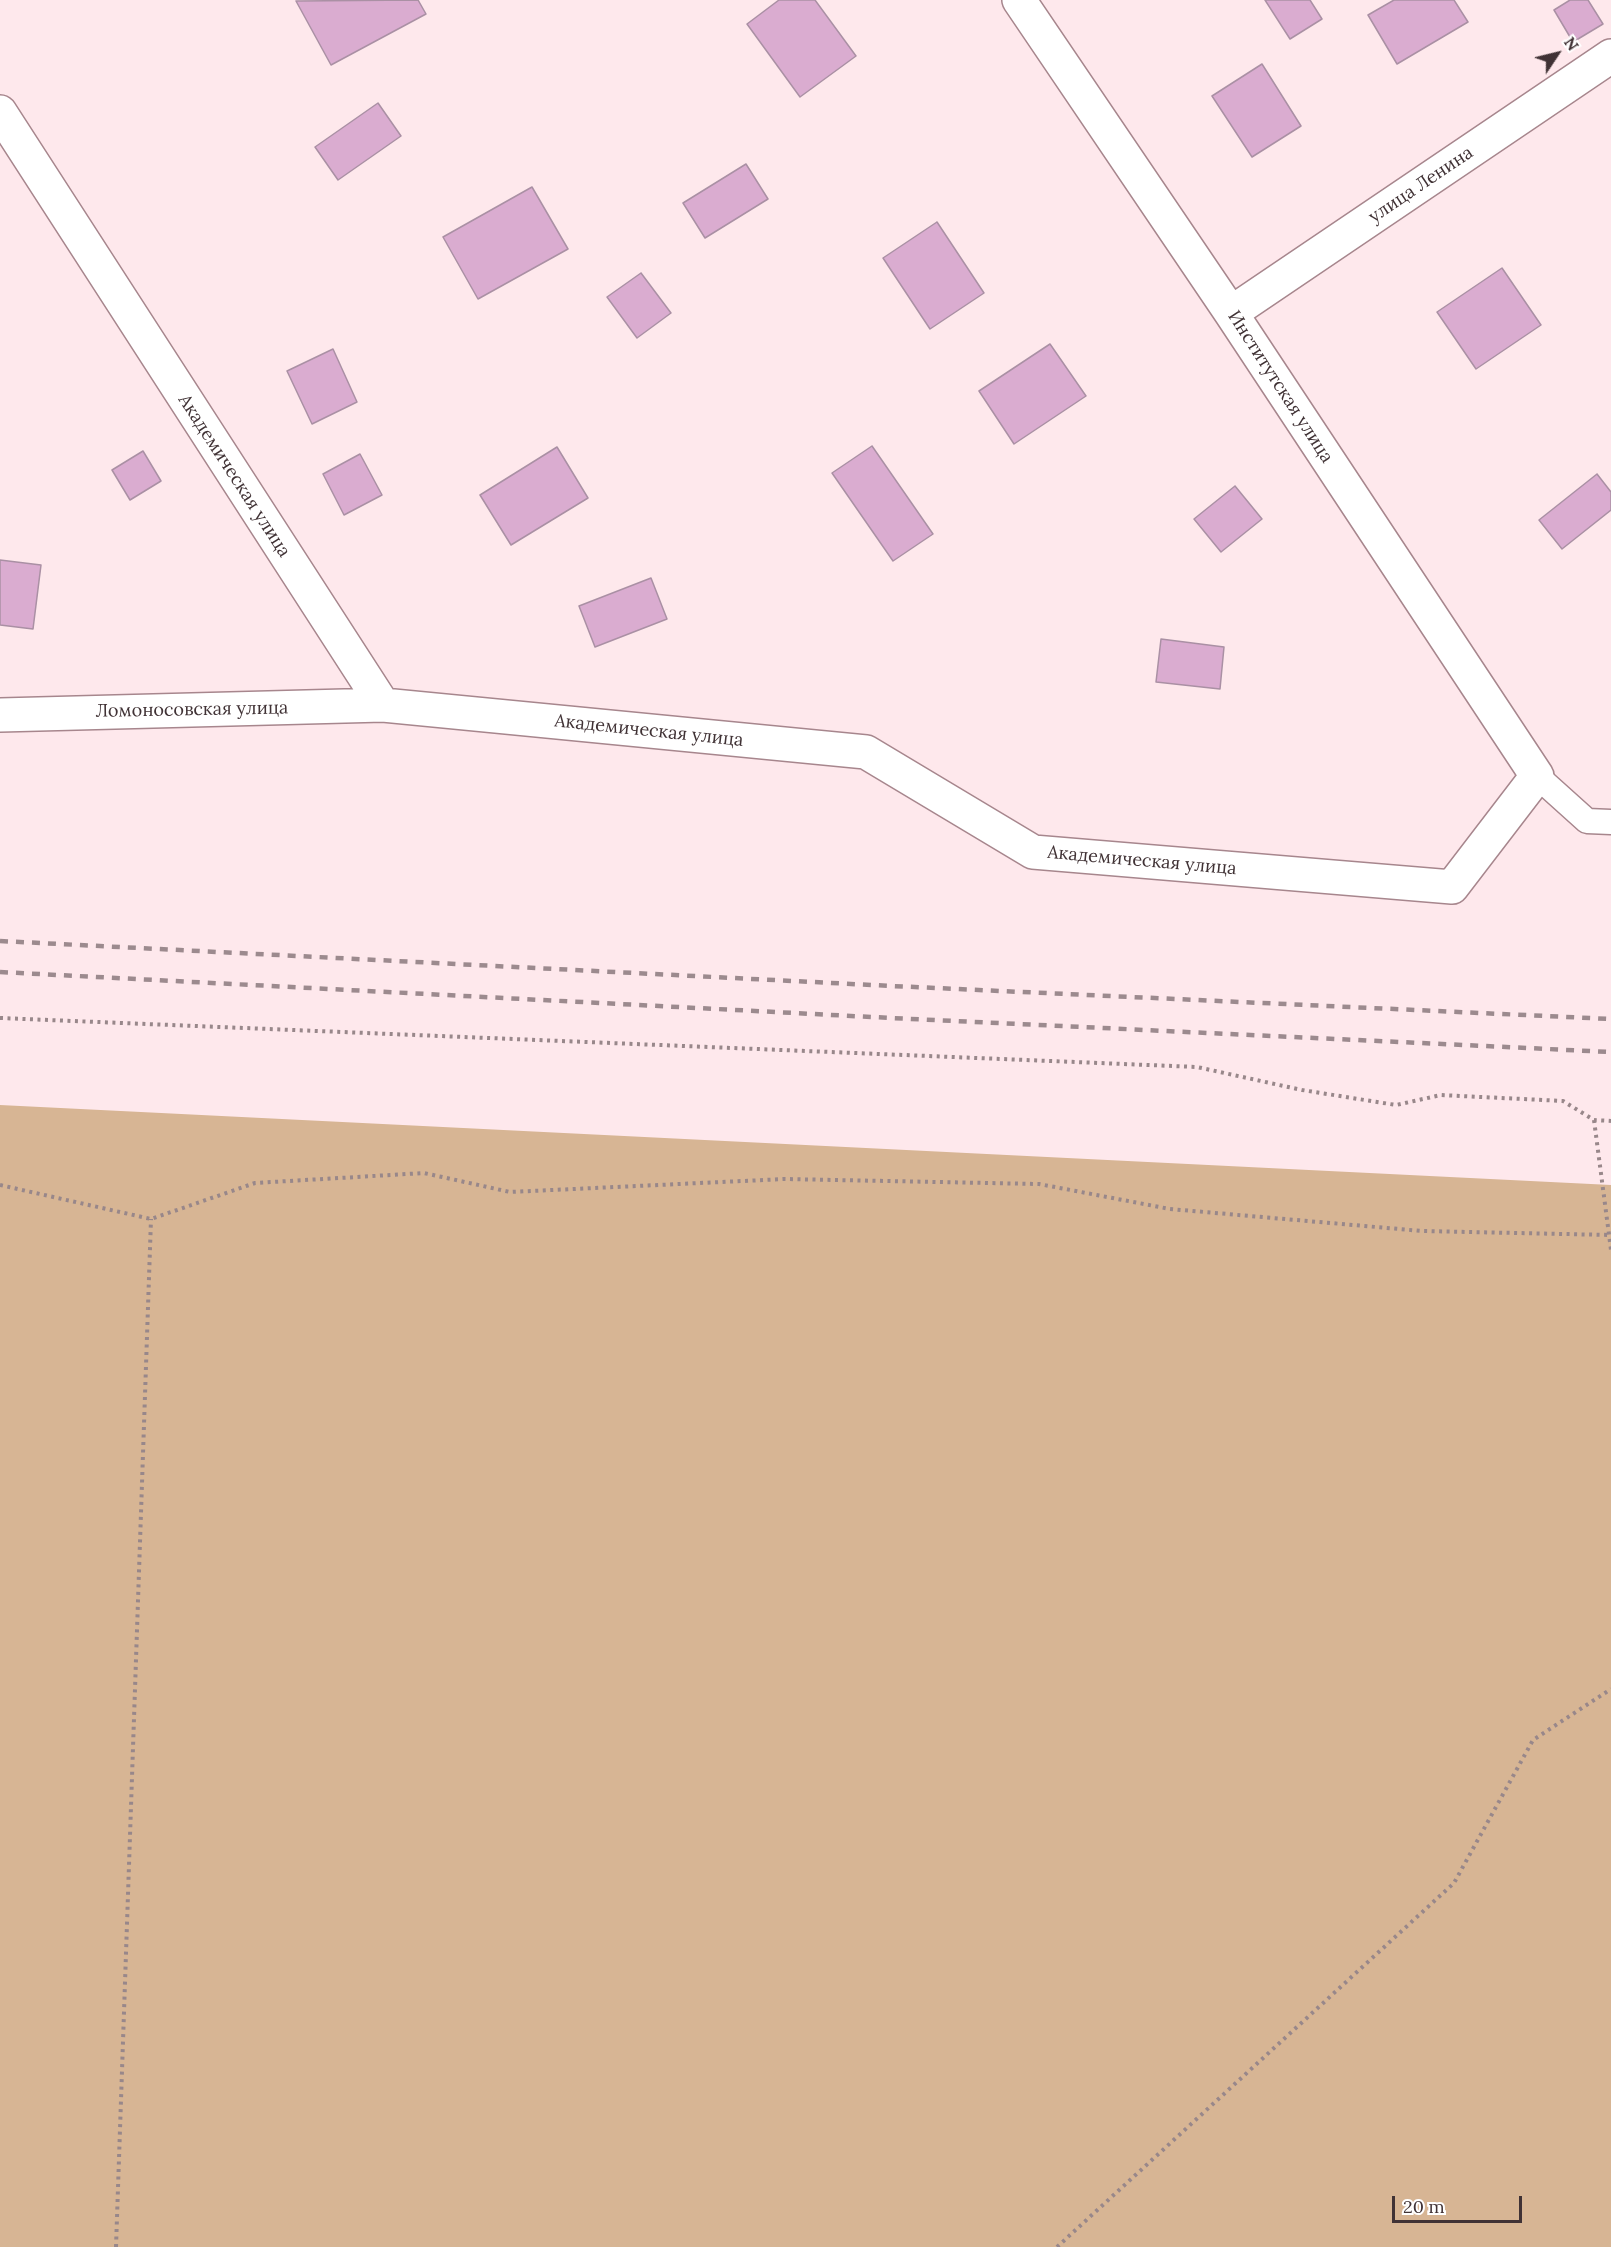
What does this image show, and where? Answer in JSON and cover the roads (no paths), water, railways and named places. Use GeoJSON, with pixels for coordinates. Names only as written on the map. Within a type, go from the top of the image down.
{"type":"FeatureCollection","features":[{"type":"Feature","properties":{"kind":"street","name":"Институтская улица"},"geometry":{"type":"LineString","coordinates":[[1019,0],[1231,313],[1537,776]]}},
{"type":"Feature","properties":{"kind":"street","name":"улица Ленина"},"geometry":{"type":"LineString","coordinates":[[1231,313],[1611,56]]}},
{"type":"Feature","properties":{"kind":"street","name":"Академическая улица"},"geometry":{"type":"LineString","coordinates":[[0,112],[383,705],[866,752],[1033,852],[1452,886],[1537,776]]}},
{"type":"Feature","properties":{"kind":"street","name":"Ломоносовская улица"},"geometry":{"type":"LineString","coordinates":[[0,715],[383,705]]}},
{"type":"Feature","properties":{"kind":"lane"},"geometry":{"type":"LineString","coordinates":[[1537,776],[1587,821],[1611,822]]}},
{"type":"Feature","properties":{"kind":"railway"},"geometry":{"type":"LineString","coordinates":[[0,941],[892,986],[1611,1019]]}},
{"type":"Feature","properties":{"kind":"railway"},"geometry":{"type":"LineString","coordinates":[[0,972],[1611,1052]]}}]}
